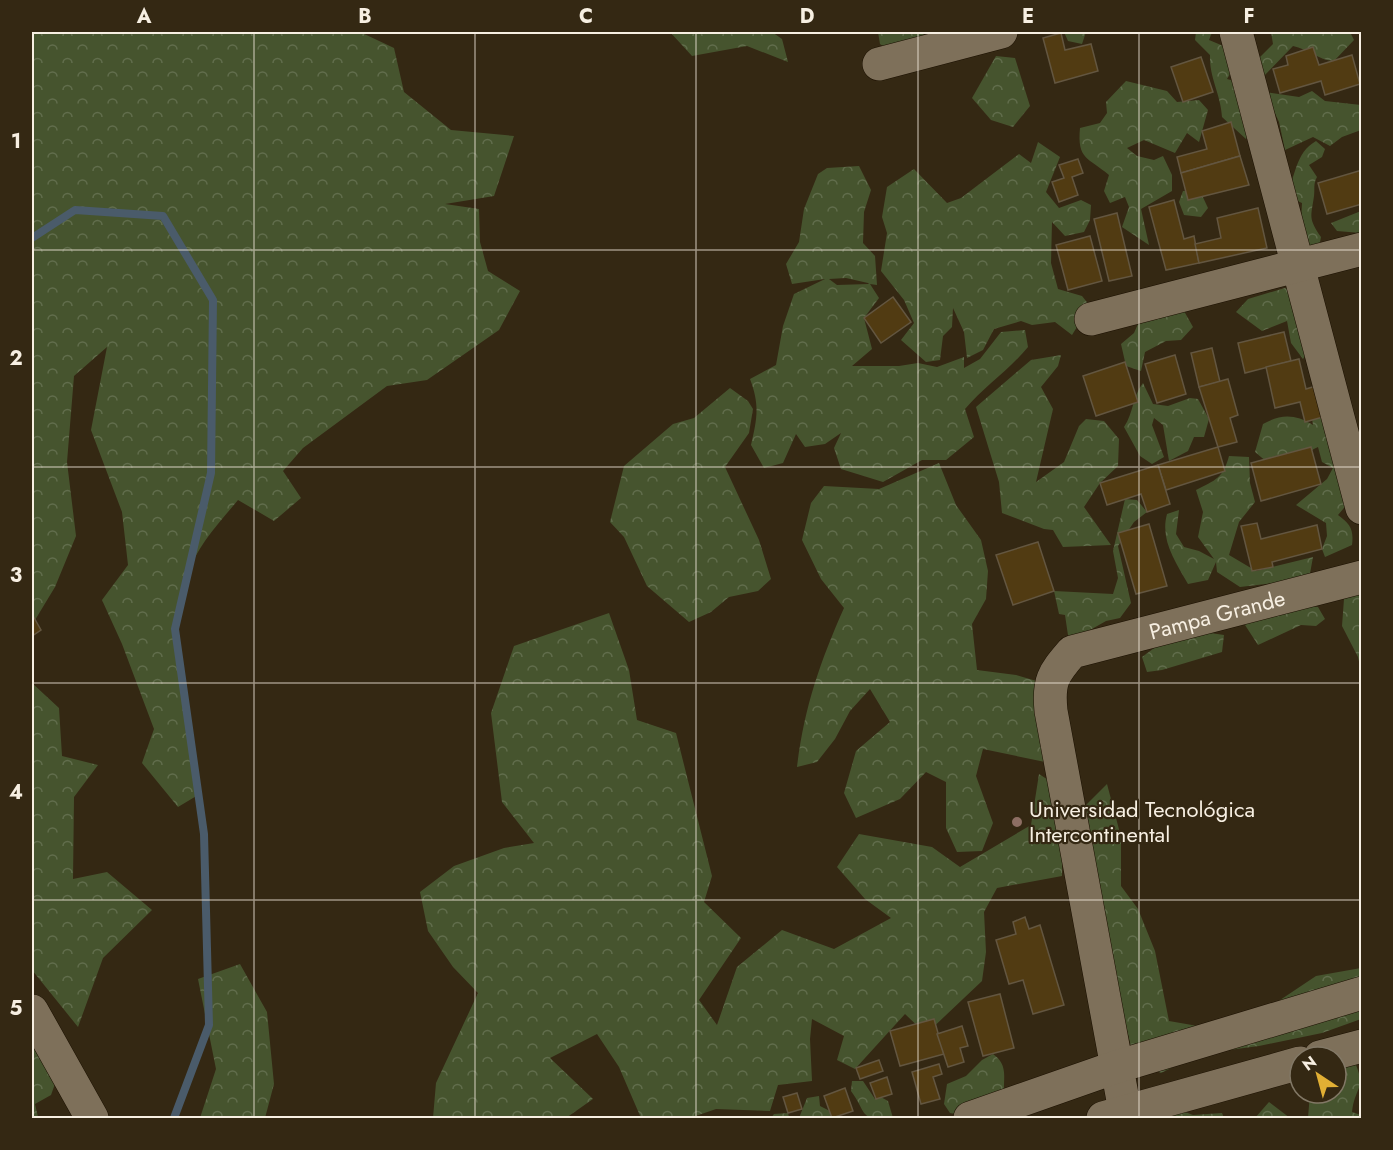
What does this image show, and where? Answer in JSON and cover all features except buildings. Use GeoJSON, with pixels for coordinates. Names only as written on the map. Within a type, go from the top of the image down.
{"type":"FeatureCollection","features":[{"type":"Feature","properties":{"kind":"street"},"geometry":{"type":"LineString","coordinates":[[879,64],[1001,32]]}},
{"type":"Feature","properties":{"kind":"street"},"geometry":{"type":"LineString","coordinates":[[1236,32],[1362,508]]}},
{"type":"Feature","properties":{"kind":"street"},"geometry":{"type":"LineString","coordinates":[[1091,319],[1362,249]]}},
{"type":"Feature","properties":{"kind":"street","name":"Pampa Grande"},"geometry":{"type":"LineString","coordinates":[[1116,1067],[1051,711],[1049,690],[1055,671],[1072,652],[1362,577]]}},
{"type":"Feature","properties":{"kind":"street"},"geometry":{"type":"LineString","coordinates":[[970,1119],[1116,1067],[1362,993]]}},
{"type":"Feature","properties":{"kind":"street"},"geometry":{"type":"LineString","coordinates":[[32,1011],[92,1119]]}},
{"type":"Feature","properties":{"kind":"street"},"geometry":{"type":"LineString","coordinates":[[1116,1067],[1114,1115],[1288,1066]]}},
{"type":"Feature","properties":{"kind":"green space"},"geometry":{"type":"Polygon","coordinates":[[[32,32],[360,32],[394,48],[404,92],[451,130],[514,136],[494,196],[445,204],[479,209],[480,242],[488,271],[520,291],[499,330],[427,380],[387,386],[303,448],[283,471],[301,498],[274,521],[238,500],[196,555],[187,576],[181,603],[178,658],[180,686],[198,795],[178,807],[142,763],[154,729],[122,644],[102,600],[128,565],[122,512],[91,430],[107,347],[74,376],[67,462],[76,536],[55,587],[32,625],[32,32]]]}},
{"type":"Feature","properties":{"kind":"green space"},"geometry":{"type":"Polygon","coordinates":[[[670,32],[772,32],[782,39],[788,62],[747,46],[692,56],[670,32]]]}},
{"type":"Feature","properties":{"kind":"green space"},"geometry":{"type":"Polygon","coordinates":[[[878,32],[922,32],[926,38],[898,57],[880,44],[878,32]]]}},
{"type":"Feature","properties":{"kind":"green space"},"geometry":{"type":"Polygon","coordinates":[[[1064,32],[1086,32],[1082,44],[1068,41],[1064,32]]]}},
{"type":"Feature","properties":{"kind":"green space"},"geometry":{"type":"Polygon","coordinates":[[[1196,32],[1212,32],[1209,40],[1221,45],[1237,62],[1227,79],[1238,82],[1258,124],[1246,139],[1222,117],[1211,71],[1210,55],[1195,40],[1196,32]]]}},
{"type":"Feature","properties":{"kind":"green space"},"geometry":{"type":"Polygon","coordinates":[[[1271,32],[1350,32],[1354,40],[1334,61],[1323,59],[1293,46],[1261,79],[1257,60],[1273,44],[1271,32]]]}},
{"type":"Feature","properties":{"kind":"green space"},"geometry":{"type":"Polygon","coordinates":[[[996,56],[1015,58],[1030,106],[1013,127],[991,120],[972,98],[996,56]]]}},
{"type":"Feature","properties":{"kind":"green space"},"geometry":{"type":"Polygon","coordinates":[[[1126,81],[1167,91],[1177,102],[1199,100],[1208,110],[1199,142],[1187,133],[1175,153],[1144,140],[1127,148],[1137,156],[1154,160],[1163,156],[1172,175],[1172,191],[1141,209],[1149,245],[1122,227],[1129,207],[1125,197],[1110,203],[1104,191],[1109,175],[1086,157],[1080,146],[1080,128],[1100,123],[1107,113],[1106,102],[1126,81]]]}},
{"type":"Feature","properties":{"kind":"green space"},"geometry":{"type":"Polygon","coordinates":[[[1312,91],[1325,101],[1361,105],[1361,130],[1342,137],[1330,146],[1313,137],[1285,150],[1279,122],[1265,92],[1299,97],[1312,91]]]}},
{"type":"Feature","properties":{"kind":"green space"},"geometry":{"type":"Polygon","coordinates":[[[1316,141],[1325,149],[1322,157],[1309,165],[1317,177],[1312,217],[1314,226],[1321,237],[1319,247],[1307,252],[1301,222],[1302,203],[1286,196],[1300,158],[1316,141]]]}},
{"type":"Feature","properties":{"kind":"green space"},"geometry":{"type":"Polygon","coordinates":[[[1038,142],[1060,157],[1046,192],[1059,208],[1081,200],[1091,205],[1090,220],[1084,232],[1065,236],[1052,222],[1051,263],[1058,289],[1082,296],[1090,306],[1072,335],[1055,322],[1032,325],[1021,321],[994,329],[983,350],[967,358],[964,332],[953,308],[952,327],[943,336],[940,360],[926,362],[901,340],[914,323],[904,300],[881,271],[887,233],[882,217],[887,187],[914,169],[947,203],[961,198],[1019,154],[1031,163],[1038,142]]]}},
{"type":"Feature","properties":{"kind":"green space"},"geometry":{"type":"Polygon","coordinates":[[[859,166],[871,190],[864,212],[863,243],[875,256],[877,285],[870,284],[879,298],[864,318],[872,349],[852,366],[899,366],[918,363],[937,367],[964,357],[964,368],[980,359],[1001,332],[1025,330],[1028,347],[965,409],[974,437],[946,460],[922,460],[883,482],[841,469],[834,448],[841,433],[825,444],[805,447],[796,434],[783,463],[764,468],[751,445],[756,412],[750,379],[776,365],[783,326],[794,294],[825,279],[792,284],[786,264],[799,242],[804,209],[818,174],[827,168],[859,166]],[[846,278],[829,279],[837,285],[868,283],[846,278]]]}},
{"type":"Feature","properties":{"kind":"green space"},"geometry":{"type":"Polygon","coordinates":[[[1183,191],[1200,191],[1208,208],[1201,217],[1184,215],[1179,202],[1183,191]]]}},
{"type":"Feature","properties":{"kind":"green space"},"geometry":{"type":"Polygon","coordinates":[[[1361,211],[1361,233],[1337,231],[1331,223],[1361,211]]]}},
{"type":"Feature","properties":{"kind":"green space"},"geometry":{"type":"Polygon","coordinates":[[[1285,288],[1298,295],[1314,344],[1303,359],[1291,343],[1287,321],[1262,331],[1236,312],[1248,299],[1285,288]]]}},
{"type":"Feature","properties":{"kind":"green space"},"geometry":{"type":"Polygon","coordinates":[[[1145,308],[1184,311],[1193,327],[1181,340],[1166,341],[1145,352],[1141,371],[1126,366],[1121,344],[1134,333],[1145,308]]]}},
{"type":"Feature","properties":{"kind":"green space"},"geometry":{"type":"Polygon","coordinates":[[[1061,355],[1058,366],[1041,387],[1053,409],[1036,482],[1064,462],[1079,426],[1086,419],[1104,421],[1119,439],[1118,466],[1100,483],[1084,507],[1111,545],[1063,547],[1053,530],[1044,529],[1002,513],[999,482],[976,407],[1031,360],[1061,355]]]}},
{"type":"Feature","properties":{"kind":"green space"},"geometry":{"type":"Polygon","coordinates":[[[1143,383],[1153,404],[1168,406],[1190,398],[1198,399],[1209,419],[1204,437],[1194,437],[1188,451],[1169,461],[1163,425],[1154,418],[1152,425],[1164,457],[1152,464],[1140,456],[1124,427],[1143,383]]]}},
{"type":"Feature","properties":{"kind":"green space"},"geometry":{"type":"Polygon","coordinates":[[[730,388],[748,401],[753,409],[749,433],[725,467],[759,540],[771,579],[758,591],[729,597],[711,612],[689,622],[647,586],[624,537],[610,522],[624,466],[673,424],[694,418],[730,388]]]}},
{"type":"Feature","properties":{"kind":"green space"},"geometry":{"type":"Polygon","coordinates":[[[1320,403],[1349,502],[1338,515],[1352,531],[1352,545],[1325,557],[1322,549],[1327,536],[1326,523],[1296,505],[1327,479],[1333,468],[1322,462],[1318,447],[1274,468],[1255,452],[1263,424],[1276,418],[1294,417],[1313,425],[1311,412],[1320,403]]]}},
{"type":"Feature","properties":{"kind":"green space"},"geometry":{"type":"Polygon","coordinates":[[[1229,456],[1249,457],[1250,483],[1255,502],[1239,522],[1229,555],[1256,571],[1313,557],[1309,579],[1240,587],[1217,572],[1216,562],[1208,580],[1188,584],[1167,542],[1165,524],[1167,514],[1179,510],[1176,534],[1184,547],[1199,551],[1214,559],[1198,537],[1203,512],[1196,490],[1218,478],[1229,456]]]}},
{"type":"Feature","properties":{"kind":"green space"},"geometry":{"type":"Polygon","coordinates":[[[939,463],[956,505],[981,540],[988,571],[986,599],[972,624],[977,670],[1016,675],[1050,685],[1050,763],[983,749],[976,776],[993,823],[982,851],[957,852],[946,828],[946,782],[926,772],[900,799],[856,818],[844,793],[856,751],[890,722],[870,689],[850,711],[835,739],[817,762],[797,767],[814,686],[844,608],[821,579],[802,540],[811,503],[824,486],[879,489],[939,463]]]}},
{"type":"Feature","properties":{"kind":"green space"},"geometry":{"type":"Polygon","coordinates":[[[1125,499],[1137,500],[1147,512],[1134,522],[1118,546],[1131,603],[1120,618],[1106,621],[1069,642],[1065,615],[1059,614],[1054,591],[1113,594],[1118,578],[1113,551],[1125,499]]]}},
{"type":"Feature","properties":{"kind":"green space"},"geometry":{"type":"Polygon","coordinates":[[[1361,593],[1361,671],[1358,657],[1342,626],[1344,599],[1361,593]]]}},
{"type":"Feature","properties":{"kind":"green space"},"geometry":{"type":"Polygon","coordinates":[[[1302,604],[1318,607],[1325,619],[1316,626],[1301,625],[1258,645],[1245,625],[1253,615],[1302,604]]]}},
{"type":"Feature","properties":{"kind":"green space"},"geometry":{"type":"Polygon","coordinates":[[[609,613],[629,670],[637,720],[676,733],[712,876],[704,902],[741,938],[699,1000],[717,1025],[737,967],[782,930],[834,949],[891,918],[865,899],[837,867],[859,834],[932,847],[960,867],[1031,825],[1039,774],[1073,796],[1063,809],[1062,876],[997,888],[984,912],[986,952],[982,981],[926,1034],[905,1014],[855,1069],[837,1060],[844,1036],[812,1019],[810,1039],[812,1081],[778,1085],[770,1111],[716,1109],[690,1118],[641,1118],[619,1067],[597,1034],[550,1058],[593,1099],[566,1118],[433,1118],[436,1083],[478,993],[453,967],[428,931],[420,892],[454,866],[504,848],[534,843],[502,802],[491,713],[514,646],[609,613]]]}},
{"type":"Feature","properties":{"kind":"green space"},"geometry":{"type":"Polygon","coordinates":[[[1197,631],[1224,635],[1222,652],[1162,670],[1147,672],[1142,657],[1161,643],[1197,631]]]}},
{"type":"Feature","properties":{"kind":"green space"},"geometry":{"type":"Polygon","coordinates":[[[32,683],[59,708],[62,756],[98,765],[74,797],[73,879],[107,872],[152,910],[103,958],[78,1027],[32,970],[32,683]]]}},
{"type":"Feature","properties":{"kind":"green space"},"geometry":{"type":"Polygon","coordinates":[[[1107,784],[1121,837],[1121,886],[1138,909],[1155,951],[1169,1021],[1232,1032],[1316,976],[1361,968],[1361,1019],[1322,1033],[1259,1046],[1199,1054],[1161,1073],[1134,1059],[1075,816],[1107,784]]]}},
{"type":"Feature","properties":{"kind":"green space"},"geometry":{"type":"Polygon","coordinates":[[[240,964],[267,1012],[274,1084],[265,1118],[200,1118],[216,1069],[198,979],[240,964]]]}},
{"type":"Feature","properties":{"kind":"green space"},"geometry":{"type":"Polygon","coordinates":[[[46,1040],[56,1081],[51,1095],[35,1104],[38,1117],[32,1118],[32,1051],[46,1040]]]}},
{"type":"Feature","properties":{"kind":"green space"},"geometry":{"type":"Polygon","coordinates":[[[993,1054],[1003,1066],[1004,1090],[960,1115],[950,1113],[944,1104],[947,1084],[966,1076],[982,1060],[993,1054]]]}},
{"type":"Feature","properties":{"kind":"green space"},"geometry":{"type":"Polygon","coordinates":[[[1348,1062],[1356,1065],[1360,1084],[1352,1112],[1361,1115],[1361,1118],[1308,1118],[1309,1105],[1348,1105],[1348,1062]]]}},
{"type":"Feature","properties":{"kind":"green space"},"geometry":{"type":"Polygon","coordinates":[[[852,1081],[863,1081],[875,1099],[879,1096],[888,1101],[893,1118],[874,1118],[865,1114],[851,1091],[852,1081]]]}},
{"type":"Feature","properties":{"kind":"green space"},"geometry":{"type":"Polygon","coordinates":[[[819,1096],[820,1106],[830,1111],[835,1118],[799,1118],[807,1098],[819,1096]]]}},
{"type":"Feature","properties":{"kind":"green space"},"geometry":{"type":"Polygon","coordinates":[[[1269,1102],[1290,1118],[1255,1118],[1269,1102]]]}},
{"type":"Feature","properties":{"kind":"green space"},"geometry":{"type":"Polygon","coordinates":[[[1177,1109],[1193,1115],[1222,1113],[1224,1118],[1170,1118],[1177,1109]]]}},
{"type":"Feature","properties":{"kind":"green space"},"geometry":{"type":"Polygon","coordinates":[[[788,1113],[789,1117],[799,1118],[771,1118],[774,1114],[788,1113]]]}},
{"type":"Feature","properties":{"kind":"waterway"},"geometry":{"type":"LineString","coordinates":[[32,238],[75,210],[163,216],[213,300],[211,473],[175,629],[204,834],[209,1025],[174,1118]]}},
{"type":"Feature","properties":{"kind":"place","name":"Universidad Tecnológica Intercontinental"},"geometry":{"type":"Point","coordinates":[1017,822]}}]}
